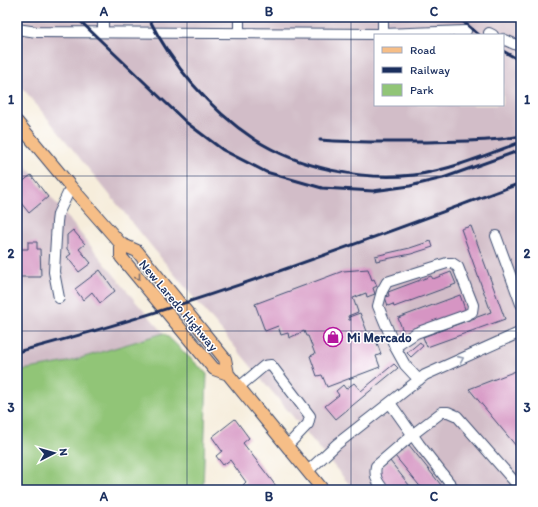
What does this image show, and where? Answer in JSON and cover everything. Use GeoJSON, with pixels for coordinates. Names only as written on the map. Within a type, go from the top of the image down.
{"type":"FeatureCollection","features":[{"type":"Feature","properties":{"kind":"main road","name":"New Laredo Highway"},"geometry":{"type":"LineString","coordinates":[[17,122],[121,244],[137,251],[225,359],[228,374],[323,490]]}},
{"type":"Feature","properties":{"kind":"street"},"geometry":{"type":"LineString","coordinates":[[103,17],[103,32]]}},
{"type":"Feature","properties":{"kind":"street"},"geometry":{"type":"LineString","coordinates":[[239,32],[240,17]]}},
{"type":"Feature","properties":{"kind":"street"},"geometry":{"type":"LineString","coordinates":[[383,17],[383,34]]}},
{"type":"Feature","properties":{"kind":"street"},"geometry":{"type":"LineString","coordinates":[[17,29],[37,32],[383,34],[466,31]]}},
{"type":"Feature","properties":{"kind":"street"},"geometry":{"type":"LineString","coordinates":[[504,39],[521,47]]}},
{"type":"Feature","properties":{"kind":"street"},"geometry":{"type":"LineString","coordinates":[[59,298],[54,272],[58,214],[71,187]]}},
{"type":"Feature","properties":{"kind":"street"},"geometry":{"type":"LineString","coordinates":[[496,236],[521,304]]}},
{"type":"Feature","properties":{"kind":"street"},"geometry":{"type":"LineString","coordinates":[[395,347],[416,333],[472,312],[473,304],[458,267],[452,263],[447,263],[387,282],[382,291],[378,306],[395,347],[405,364],[422,378]]}},
{"type":"Feature","properties":{"kind":"street"},"geometry":{"type":"LineString","coordinates":[[308,471],[337,444],[422,378],[521,332]]}},
{"type":"Feature","properties":{"kind":"street"},"geometry":{"type":"LineString","coordinates":[[239,387],[264,366],[271,365],[310,416],[308,424],[287,446]]}},
{"type":"Feature","properties":{"kind":"street"},"geometry":{"type":"LineString","coordinates":[[390,403],[412,435],[455,490]]}},
{"type":"Feature","properties":{"kind":"street"},"geometry":{"type":"LineString","coordinates":[[384,490],[374,475],[376,466],[442,412],[448,412],[457,416],[521,489]]}},
{"type":"Feature","properties":{"kind":"shaded area"},"geometry":{"type":"Polygon","coordinates":[[[17,17],[521,17],[521,490],[354,490],[179,280],[17,81],[17,17]]]}},
{"type":"Feature","properties":{"kind":"shaded area"},"geometry":{"type":"Polygon","coordinates":[[[17,155],[136,302],[164,333],[68,362],[17,371],[17,155]]]}},
{"type":"Feature","properties":{"kind":"green space"},"geometry":{"type":"Polygon","coordinates":[[[164,333],[207,374],[203,490],[17,490],[17,371],[68,362],[164,333]]]}},
{"type":"Feature","properties":{"kind":"building"},"geometry":{"type":"Polygon","coordinates":[[[31,175],[48,197],[29,213],[17,198],[17,186],[31,175]]]}},
{"type":"Feature","properties":{"kind":"building"},"geometry":{"type":"Polygon","coordinates":[[[471,226],[505,319],[427,347],[423,337],[491,312],[461,229],[471,226]]]}},
{"type":"Feature","properties":{"kind":"building"},"geometry":{"type":"Polygon","coordinates":[[[73,230],[85,244],[79,249],[91,263],[79,272],[67,257],[71,254],[67,249],[67,235],[73,230]]]}},
{"type":"Feature","properties":{"kind":"building"},"geometry":{"type":"Polygon","coordinates":[[[431,241],[433,247],[411,254],[376,261],[375,256],[410,248],[431,241]]]}},
{"type":"Feature","properties":{"kind":"building"},"geometry":{"type":"Polygon","coordinates":[[[28,242],[37,242],[37,249],[40,249],[41,277],[17,277],[17,249],[28,249],[28,242]]]}},
{"type":"Feature","properties":{"kind":"building"},"geometry":{"type":"Polygon","coordinates":[[[368,269],[372,280],[374,279],[377,286],[373,288],[375,294],[367,297],[366,293],[353,298],[358,312],[348,316],[349,320],[351,320],[349,317],[360,313],[368,334],[373,332],[381,354],[376,356],[380,367],[327,387],[322,375],[317,376],[310,356],[315,354],[308,336],[306,336],[304,331],[289,338],[288,333],[281,335],[278,326],[265,331],[255,304],[343,271],[368,269]]]}},
{"type":"Feature","properties":{"kind":"building"},"geometry":{"type":"Polygon","coordinates":[[[100,270],[115,291],[100,303],[92,292],[83,300],[75,289],[100,270]]]}},
{"type":"Feature","properties":{"kind":"building"},"geometry":{"type":"Polygon","coordinates":[[[451,272],[456,284],[394,307],[393,304],[388,306],[385,297],[389,296],[388,292],[431,276],[433,279],[451,272]]]}},
{"type":"Feature","properties":{"kind":"building"},"geometry":{"type":"Polygon","coordinates":[[[460,295],[466,312],[404,334],[398,318],[460,295]]]}},
{"type":"Feature","properties":{"kind":"building"},"geometry":{"type":"Polygon","coordinates":[[[420,342],[423,346],[411,357],[407,353],[420,342]]]}},
{"type":"Feature","properties":{"kind":"building"},"geometry":{"type":"Polygon","coordinates":[[[394,364],[398,368],[336,419],[325,406],[339,395],[336,391],[343,385],[346,389],[354,383],[361,391],[394,364]]]}},
{"type":"Feature","properties":{"kind":"building"},"geometry":{"type":"Polygon","coordinates":[[[521,369],[521,452],[469,389],[521,369]]]}},
{"type":"Feature","properties":{"kind":"building"},"geometry":{"type":"Polygon","coordinates":[[[235,419],[249,438],[243,443],[279,490],[247,490],[243,485],[246,482],[230,460],[223,465],[216,456],[222,451],[212,437],[235,419]]]}},
{"type":"Feature","properties":{"kind":"building"},"geometry":{"type":"Polygon","coordinates":[[[409,445],[445,490],[423,490],[395,456],[409,445]]]}},
{"type":"Feature","properties":{"kind":"building"},"geometry":{"type":"Polygon","coordinates":[[[390,461],[413,490],[391,490],[376,473],[390,461]]]}},
{"type":"Feature","properties":{"kind":"railway"},"geometry":{"type":"LineString","coordinates":[[76,17],[187,123],[223,150],[266,172],[322,188],[373,191],[410,186],[443,178],[521,150]]}},
{"type":"Feature","properties":{"kind":"railway"},"geometry":{"type":"LineString","coordinates":[[148,17],[168,52],[180,69],[193,85],[222,114],[254,139],[291,158],[311,165],[352,174],[373,176],[414,175],[455,166],[521,142]]}},
{"type":"Feature","properties":{"kind":"railway"},"geometry":{"type":"LineString","coordinates":[[458,17],[478,34]]}},
{"type":"Feature","properties":{"kind":"railway"},"geometry":{"type":"LineString","coordinates":[[504,52],[521,61]]}},
{"type":"Feature","properties":{"kind":"railway"},"geometry":{"type":"LineString","coordinates":[[320,140],[360,142],[427,142],[486,140],[521,136]]}},
{"type":"Feature","properties":{"kind":"railway"},"geometry":{"type":"LineString","coordinates":[[17,352],[145,316],[271,274],[521,183]]}},
{"type":"Feature","properties":{"kind":"place","name":"Mi Mercado"},"geometry":{"type":"Point","coordinates":[333,337]}}]}
